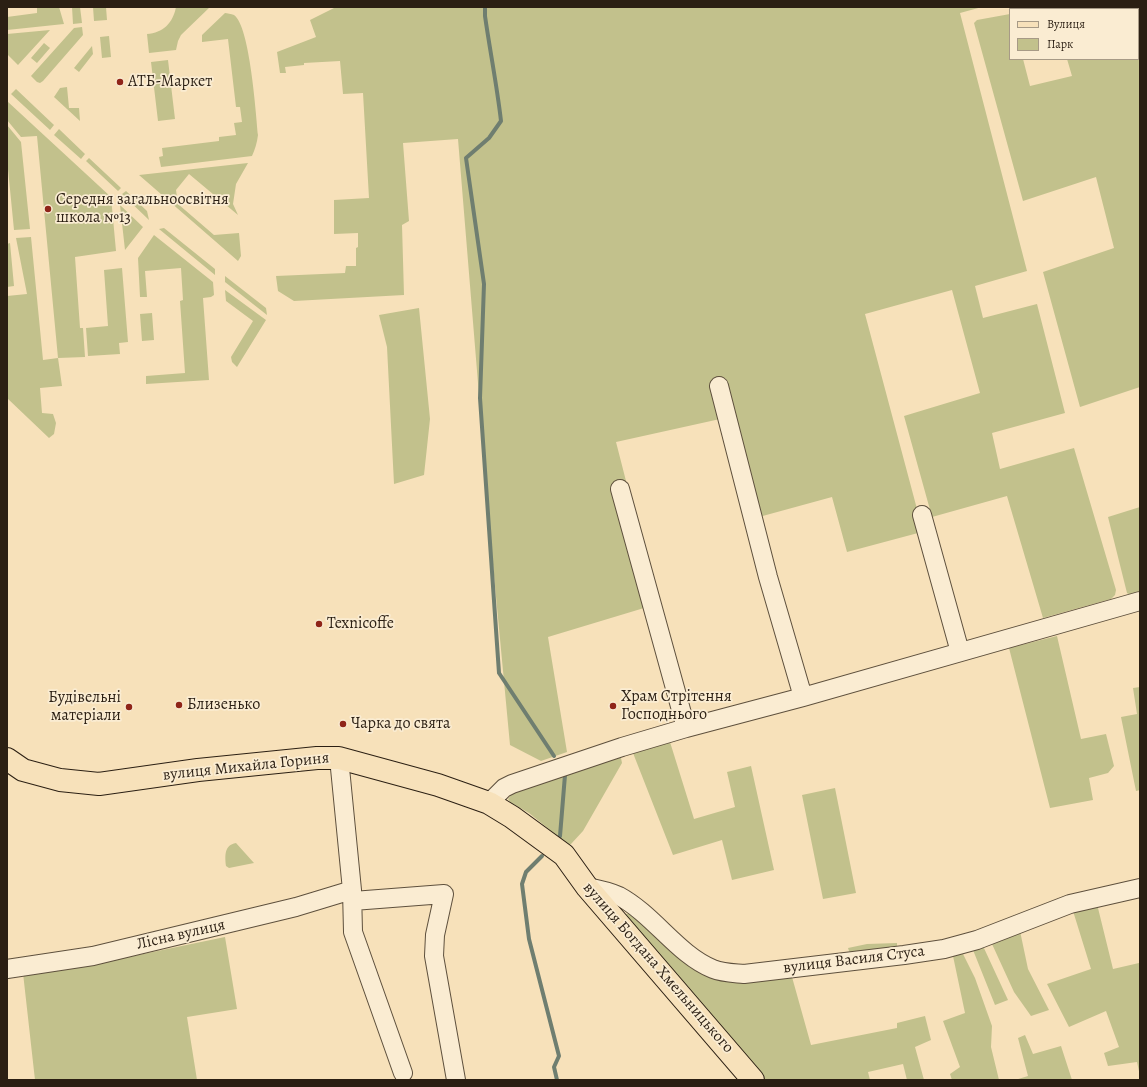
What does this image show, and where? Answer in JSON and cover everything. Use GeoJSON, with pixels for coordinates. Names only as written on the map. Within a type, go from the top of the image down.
{"type":"FeatureCollection","features":[{"type":"Feature","properties":{"kind":"main road","name":"вулиця Михайла Гориня"},"geometry":{"type":"LineString","coordinates":[[7,759],[23,770],[60,780],[99,784],[198,770],[317,758],[339,758],[438,785],[489,804],[512,816],[564,855]]}},
{"type":"Feature","properties":{"kind":"main road","name":"вулиця Богдана Хмельницького"},"geometry":{"type":"LineString","coordinates":[[564,855],[587,887],[753,1080]]}},
{"type":"Feature","properties":{"kind":"street"},"geometry":{"type":"LineString","coordinates":[[719,386],[768,577],[803,697]]}},
{"type":"Feature","properties":{"kind":"street"},"geometry":{"type":"LineString","coordinates":[[620,489],[686,728]]}},
{"type":"Feature","properties":{"kind":"street"},"geometry":{"type":"LineString","coordinates":[[922,515],[960,652]]}},
{"type":"Feature","properties":{"kind":"street"},"geometry":{"type":"LineString","coordinates":[[489,804],[504,788],[512,784],[622,747],[1140,601]]}},
{"type":"Feature","properties":{"kind":"street"},"geometry":{"type":"LineString","coordinates":[[339,758],[353,896],[352,932],[403,1073]]}},
{"type":"Feature","properties":{"kind":"street","name":"вулиця Василя Стуса"},"geometry":{"type":"LineString","coordinates":[[587,887],[607,891],[619,896],[642,911],[692,958],[714,970],[744,974],[904,955],[956,946],[1070,904],[1140,888]]}},
{"type":"Feature","properties":{"kind":"street","name":"Лісна вулиця"},"geometry":{"type":"LineString","coordinates":[[7,969],[93,956],[296,907],[353,896],[444,894],[435,934],[434,956],[456,1080]]}},
{"type":"Feature","properties":{"kind":"green space"},"geometry":{"type":"Polygon","coordinates":[[[37,7],[59,7],[64,24],[7,30],[7,17],[37,13],[37,7]]]}},
{"type":"Feature","properties":{"kind":"green space"},"geometry":{"type":"Polygon","coordinates":[[[72,7],[80,7],[82,23],[73,24],[72,7]]]}},
{"type":"Feature","properties":{"kind":"green space"},"geometry":{"type":"Polygon","coordinates":[[[93,7],[106,7],[107,20],[94,21],[93,7]]]}},
{"type":"Feature","properties":{"kind":"green space"},"geometry":{"type":"Polygon","coordinates":[[[176,7],[210,7],[181,35],[176,50],[149,53],[147,34],[158,32],[166,26],[175,13],[176,7]]]}},
{"type":"Feature","properties":{"kind":"green space"},"geometry":{"type":"Polygon","coordinates":[[[334,7],[982,7],[960,13],[1027,271],[975,286],[983,318],[1037,304],[1065,413],[992,433],[1000,469],[1074,448],[1116,590],[1115,595],[1111,599],[1043,618],[1007,496],[932,517],[904,416],[980,393],[952,290],[865,314],[921,524],[918,533],[847,552],[832,497],[759,517],[725,378],[711,382],[720,419],[616,442],[626,481],[611,486],[644,608],[548,637],[567,752],[541,761],[510,745],[492,554],[458,139],[403,143],[409,221],[402,225],[404,295],[294,301],[278,291],[276,276],[345,273],[346,266],[356,266],[358,233],[334,234],[334,200],[369,198],[363,93],[343,94],[340,61],[304,63],[304,65],[285,67],[286,73],[280,73],[277,52],[316,37],[310,20],[334,7]]]}},
{"type":"Feature","properties":{"kind":"green space"},"geometry":{"type":"Polygon","coordinates":[[[1140,7],[1140,387],[1080,407],[1043,272],[1114,248],[1096,177],[1023,201],[974,23],[977,20],[1009,14],[1009,60],[1023,60],[1030,86],[1072,76],[1067,60],[1139,60],[1139,8],[1056,8],[1140,7]]]}},
{"type":"Feature","properties":{"kind":"green space"},"geometry":{"type":"Polygon","coordinates":[[[225,13],[234,15],[240,22],[248,52],[254,91],[258,135],[252,156],[161,167],[159,157],[163,156],[162,148],[219,141],[219,137],[236,135],[234,123],[242,122],[240,107],[236,107],[228,39],[202,42],[202,35],[225,13]]]}},
{"type":"Feature","properties":{"kind":"green space"},"geometry":{"type":"Polygon","coordinates":[[[82,27],[83,35],[43,81],[40,83],[37,82],[31,76],[74,28],[82,27]]]}},
{"type":"Feature","properties":{"kind":"green space"},"geometry":{"type":"Polygon","coordinates":[[[50,30],[18,65],[7,54],[7,34],[50,30]]]}},
{"type":"Feature","properties":{"kind":"green space"},"geometry":{"type":"Polygon","coordinates":[[[109,36],[111,57],[102,58],[100,37],[109,36]]]}},
{"type":"Feature","properties":{"kind":"green space"},"geometry":{"type":"Polygon","coordinates":[[[44,43],[50,48],[37,63],[31,58],[44,43]]]}},
{"type":"Feature","properties":{"kind":"green space"},"geometry":{"type":"Polygon","coordinates":[[[92,46],[93,54],[79,72],[74,68],[92,46]]]}},
{"type":"Feature","properties":{"kind":"green space"},"geometry":{"type":"Polygon","coordinates":[[[168,60],[175,119],[158,121],[151,62],[168,60]]]}},
{"type":"Feature","properties":{"kind":"green space"},"geometry":{"type":"Polygon","coordinates":[[[67,87],[69,108],[79,108],[80,121],[54,97],[60,88],[67,87]]]}},
{"type":"Feature","properties":{"kind":"green space"},"geometry":{"type":"Polygon","coordinates":[[[16,89],[54,125],[50,130],[11,94],[16,89]]]}},
{"type":"Feature","properties":{"kind":"green space"},"geometry":{"type":"Polygon","coordinates":[[[7,101],[111,197],[116,251],[75,257],[80,328],[83,328],[85,357],[58,358],[37,136],[21,137],[7,120],[7,101]]]}},
{"type":"Feature","properties":{"kind":"green space"},"geometry":{"type":"Polygon","coordinates":[[[7,125],[21,142],[30,229],[14,230],[7,159],[7,125]]]}},
{"type":"Feature","properties":{"kind":"green space"},"geometry":{"type":"Polygon","coordinates":[[[59,129],[85,154],[81,159],[54,135],[59,129]]]}},
{"type":"Feature","properties":{"kind":"green space"},"geometry":{"type":"Polygon","coordinates":[[[89,158],[121,188],[118,191],[86,161],[89,158]]]}},
{"type":"Feature","properties":{"kind":"green space"},"geometry":{"type":"Polygon","coordinates":[[[248,163],[236,184],[233,204],[238,215],[189,174],[176,190],[178,204],[214,235],[239,233],[241,256],[238,261],[139,175],[248,163]]]}},
{"type":"Feature","properties":{"kind":"green space"},"geometry":{"type":"Polygon","coordinates":[[[126,191],[147,211],[149,220],[122,194],[126,191]]]}},
{"type":"Feature","properties":{"kind":"green space"},"geometry":{"type":"Polygon","coordinates":[[[120,205],[143,227],[125,250],[120,205]]]}},
{"type":"Feature","properties":{"kind":"green space"},"geometry":{"type":"Polygon","coordinates":[[[164,228],[215,269],[215,275],[159,229],[164,228]]]}},
{"type":"Feature","properties":{"kind":"green space"},"geometry":{"type":"Polygon","coordinates":[[[154,235],[213,282],[214,295],[203,298],[209,380],[146,384],[146,376],[185,373],[180,301],[183,300],[181,268],[145,271],[147,297],[140,297],[138,258],[154,235]]]}},
{"type":"Feature","properties":{"kind":"green space"},"geometry":{"type":"Polygon","coordinates":[[[31,237],[43,360],[58,358],[62,386],[40,388],[42,413],[53,414],[56,423],[54,434],[49,438],[7,398],[7,296],[27,294],[16,238],[31,237]]]}},
{"type":"Feature","properties":{"kind":"green space"},"geometry":{"type":"Polygon","coordinates":[[[10,243],[14,286],[7,287],[7,244],[10,243]]]}},
{"type":"Feature","properties":{"kind":"green space"},"geometry":{"type":"Polygon","coordinates":[[[122,268],[128,342],[119,343],[120,354],[88,356],[86,328],[108,326],[104,270],[122,268]]]}},
{"type":"Feature","properties":{"kind":"green space"},"geometry":{"type":"Polygon","coordinates":[[[225,276],[266,308],[267,315],[225,282],[225,276]]]}},
{"type":"Feature","properties":{"kind":"green space"},"geometry":{"type":"Polygon","coordinates":[[[225,290],[266,320],[237,367],[232,362],[231,357],[253,321],[226,301],[225,290]]]}},
{"type":"Feature","properties":{"kind":"green space"},"geometry":{"type":"Polygon","coordinates":[[[419,308],[430,419],[424,475],[394,484],[387,347],[379,315],[419,308]]]}},
{"type":"Feature","properties":{"kind":"green space"},"geometry":{"type":"Polygon","coordinates":[[[152,313],[154,340],[142,341],[140,314],[152,313]]]}},
{"type":"Feature","properties":{"kind":"green space"},"geometry":{"type":"Polygon","coordinates":[[[1140,507],[1140,591],[1130,595],[1127,593],[1108,517],[1140,507]]]}},
{"type":"Feature","properties":{"kind":"green space"},"geometry":{"type":"Polygon","coordinates":[[[1057,636],[1081,739],[1106,734],[1114,766],[1108,773],[1089,778],[1093,800],[1050,808],[1009,648],[1057,636]]]}},
{"type":"Feature","properties":{"kind":"green space"},"geometry":{"type":"Polygon","coordinates":[[[1140,687],[1140,790],[1136,791],[1121,717],[1137,714],[1133,688],[1140,687]]]}},
{"type":"Feature","properties":{"kind":"green space"},"geometry":{"type":"Polygon","coordinates":[[[670,742],[694,819],[735,807],[727,772],[751,766],[774,870],[732,880],[722,840],[673,855],[633,753],[670,742]]]}},
{"type":"Feature","properties":{"kind":"green space"},"geometry":{"type":"Polygon","coordinates":[[[620,753],[622,763],[583,831],[571,844],[568,845],[529,813],[510,802],[508,799],[516,789],[620,753]]]}},
{"type":"Feature","properties":{"kind":"green space"},"geometry":{"type":"Polygon","coordinates":[[[835,788],[856,893],[823,899],[802,795],[835,788]]]}},
{"type":"Feature","properties":{"kind":"green space"},"geometry":{"type":"Polygon","coordinates":[[[236,843],[254,863],[229,868],[226,866],[227,849],[232,844],[236,843]]]}},
{"type":"Feature","properties":{"kind":"green space"},"geometry":{"type":"Polygon","coordinates":[[[1097,904],[1113,969],[1139,963],[1140,1076],[1137,1062],[1108,1066],[1104,1053],[1119,1047],[1106,1011],[1069,1027],[1047,984],[1091,969],[1073,911],[1097,904]]]}},
{"type":"Feature","properties":{"kind":"green space"},"geometry":{"type":"Polygon","coordinates":[[[633,913],[698,968],[792,977],[811,1045],[897,1028],[897,1023],[925,1016],[931,1040],[915,1047],[924,1080],[907,1080],[903,1064],[868,1072],[870,1080],[763,1080],[624,916],[626,914],[633,913]]]}},
{"type":"Feature","properties":{"kind":"green space"},"geometry":{"type":"Polygon","coordinates":[[[1020,931],[1028,969],[1049,1010],[1031,1016],[1014,992],[992,944],[1020,931]]]}},
{"type":"Feature","properties":{"kind":"green space"},"geometry":{"type":"Polygon","coordinates":[[[225,937],[237,1009],[187,1017],[197,1080],[35,1080],[23,973],[119,959],[225,937]]]}},
{"type":"Feature","properties":{"kind":"green space"},"geometry":{"type":"Polygon","coordinates":[[[897,943],[897,948],[852,953],[848,948],[867,944],[897,943]]]}},
{"type":"Feature","properties":{"kind":"green space"},"geometry":{"type":"Polygon","coordinates":[[[983,946],[1008,1000],[995,1005],[973,950],[983,946]]]}},
{"type":"Feature","properties":{"kind":"green space"},"geometry":{"type":"Polygon","coordinates":[[[963,954],[975,978],[992,1026],[991,1047],[999,1080],[952,1080],[950,1074],[960,1067],[943,1021],[965,1013],[953,956],[963,954]]]}},
{"type":"Feature","properties":{"kind":"green space"},"geometry":{"type":"Polygon","coordinates":[[[1025,1035],[1033,1054],[1061,1046],[1072,1080],[1015,1080],[1028,1076],[1018,1038],[1025,1035]]]}},
{"type":"Feature","properties":{"kind":"waterway"},"geometry":{"type":"LineString","coordinates":[[485,7],[485,16],[501,121],[489,138],[466,158],[484,284],[480,398],[499,673],[554,756]]}},
{"type":"Feature","properties":{"kind":"waterway"},"geometry":{"type":"LineString","coordinates":[[560,836],[565,775]]}},
{"type":"Feature","properties":{"kind":"waterway"},"geometry":{"type":"LineString","coordinates":[[542,856],[526,872],[522,884],[529,939],[559,1056],[554,1067],[557,1080]]}},
{"type":"Feature","properties":{"kind":"place","name":"АТБ-Маркет"},"geometry":{"type":"Point","coordinates":[120,82]}},
{"type":"Feature","properties":{"kind":"place","name":"Середня загальноосвітня школа №13"},"geometry":{"type":"Point","coordinates":[48,209]}},
{"type":"Feature","properties":{"kind":"place","name":"Texnicoffe"},"geometry":{"type":"Point","coordinates":[319,624]}},
{"type":"Feature","properties":{"kind":"place","name":"Близенько"},"geometry":{"type":"Point","coordinates":[179,705]}},
{"type":"Feature","properties":{"kind":"place","name":"Храм Стрітення Господнього"},"geometry":{"type":"Point","coordinates":[613,706]}},
{"type":"Feature","properties":{"kind":"place","name":"Будівельні матеріали"},"geometry":{"type":"Point","coordinates":[129,707]}},
{"type":"Feature","properties":{"kind":"place","name":"Чарка до свята"},"geometry":{"type":"Point","coordinates":[343,724]}}]}
